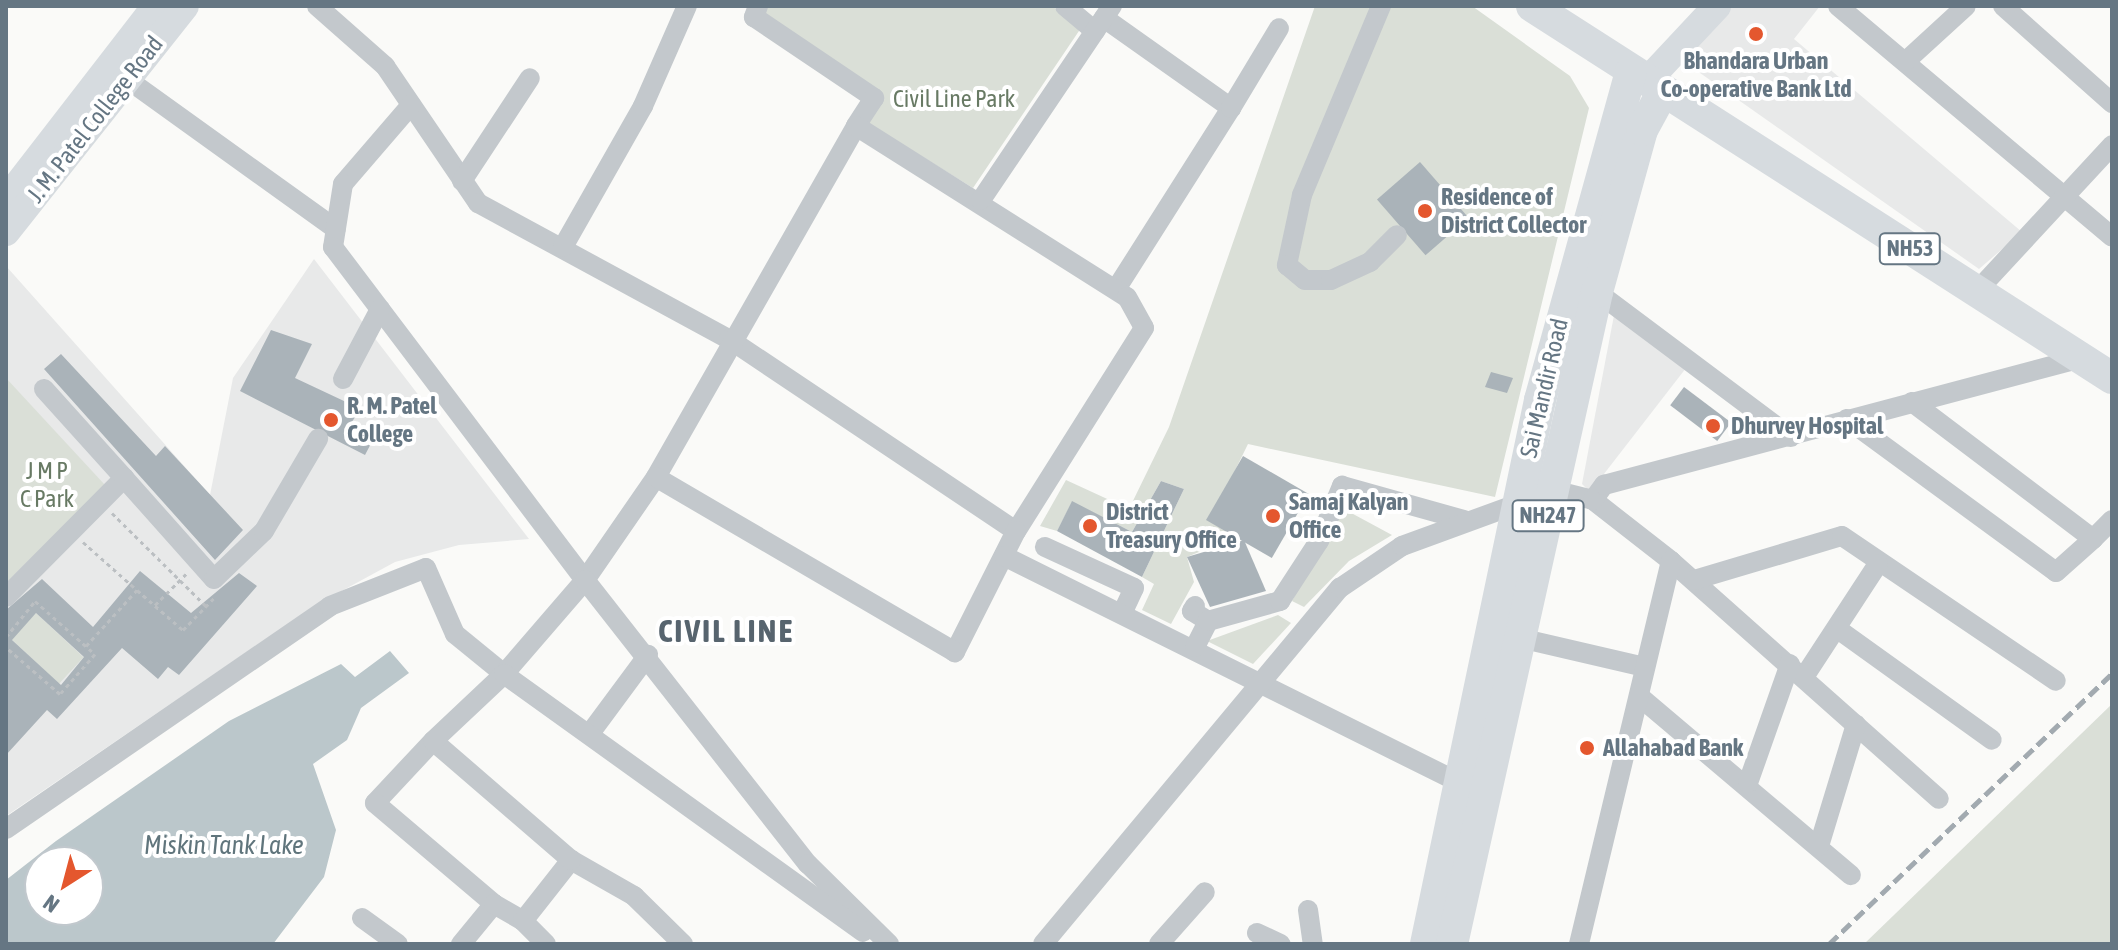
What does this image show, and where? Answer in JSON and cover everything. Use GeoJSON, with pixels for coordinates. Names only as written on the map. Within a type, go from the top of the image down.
{"type":"FeatureCollection","features":[{"type":"Feature","properties":{"kind":"highway","name":"NH53"},"geometry":{"type":"LineString","coordinates":[[1532,6],[1646,82],[1977,291],[2098,363]]}},
{"type":"Feature","properties":{"kind":"highway"},"geometry":{"type":"LineString","coordinates":[[1586,43],[1611,76],[1615,111]]}},
{"type":"Feature","properties":{"kind":"highway","name":"Sai Mandir Road"},"geometry":{"type":"LineString","coordinates":[[1426,944],[1517,504],[1615,111],[1646,82]]}},
{"type":"Feature","properties":{"kind":"highway","name":"Sai Mandir Road"},"geometry":{"type":"LineString","coordinates":[[1452,944],[1597,292],[1642,130],[1646,82]]}},
{"type":"Feature","properties":{"kind":"highway"},"geometry":{"type":"LineString","coordinates":[[1642,130],[1672,117],[1709,120]]}},
{"type":"Feature","properties":{"kind":"highway","name":"NH247"},"geometry":{"type":"LineString","coordinates":[[1517,504],[1551,501]]}},
{"type":"Feature","properties":{"kind":"main road","name":"J. M. Patel College Road"},"geometry":{"type":"LineString","coordinates":[[6,200],[156,6]]}},
{"type":"Feature","properties":{"kind":"main road","name":"J. M. Patel College Road"},"geometry":{"type":"LineString","coordinates":[[6,232],[185,6]]}},
{"type":"Feature","properties":{"kind":"main road"},"geometry":{"type":"LineString","coordinates":[[1646,82],[1717,6]]}},
{"type":"Feature","properties":{"kind":"street"},"geometry":{"type":"LineString","coordinates":[[317,6],[385,66],[478,203],[732,341],[1016,531]]}},
{"type":"Feature","properties":{"kind":"street"},"geometry":{"type":"LineString","coordinates":[[563,247],[643,106],[687,6]]}},
{"type":"Feature","properties":{"kind":"street"},"geometry":{"type":"LineString","coordinates":[[546,944],[523,921],[494,904],[375,803],[433,741],[504,674],[585,580],[656,477],[874,98],[754,17],[758,6]]}},
{"type":"Feature","properties":{"kind":"street"},"geometry":{"type":"LineString","coordinates":[[1065,6],[1104,18],[1231,108]]}},
{"type":"Feature","properties":{"kind":"street"},"geometry":{"type":"LineString","coordinates":[[1381,6],[1302,195],[1287,265],[1305,280],[1331,280],[1370,262],[1397,235]]}},
{"type":"Feature","properties":{"kind":"street"},"geometry":{"type":"LineString","coordinates":[[1838,6],[2112,237]]}},
{"type":"Feature","properties":{"kind":"street"},"geometry":{"type":"LineString","coordinates":[[1906,61],[1966,6]]}},
{"type":"Feature","properties":{"kind":"street"},"geometry":{"type":"LineString","coordinates":[[2003,6],[2112,103]]}},
{"type":"Feature","properties":{"kind":"street"},"geometry":{"type":"LineString","coordinates":[[981,200],[1104,18]]}},
{"type":"Feature","properties":{"kind":"street"},"geometry":{"type":"LineString","coordinates":[[1116,289],[1279,28]]}},
{"type":"Feature","properties":{"kind":"street"},"geometry":{"type":"LineString","coordinates":[[462,181],[530,78]]}},
{"type":"Feature","properties":{"kind":"street"},"geometry":{"type":"LineString","coordinates":[[127,79],[336,229]]}},
{"type":"Feature","properties":{"kind":"street"},"geometry":{"type":"LineString","coordinates":[[411,105],[343,184],[333,247],[585,580],[648,655],[808,864],[889,944]]}},
{"type":"Feature","properties":{"kind":"street"},"geometry":{"type":"LineString","coordinates":[[656,477],[955,652],[1016,531],[1144,328],[1116,289],[981,200],[856,126]]}},
{"type":"Feature","properties":{"kind":"street"},"geometry":{"type":"LineString","coordinates":[[1977,291],[2112,145]]}},
{"type":"Feature","properties":{"kind":"street"},"geometry":{"type":"LineString","coordinates":[[1597,292],[1791,437]]}},
{"type":"Feature","properties":{"kind":"street"},"geometry":{"type":"LineString","coordinates":[[343,379],[380,309]]}},
{"type":"Feature","properties":{"kind":"street"},"geometry":{"type":"LineString","coordinates":[[1593,500],[1604,485],[1791,437],[1847,419],[1912,402],[2098,363]]}},
{"type":"Feature","properties":{"kind":"street"},"geometry":{"type":"LineString","coordinates":[[44,389],[214,579],[264,531],[318,439]]}},
{"type":"Feature","properties":{"kind":"street"},"geometry":{"type":"LineString","coordinates":[[1912,402],[2093,539]]}},
{"type":"Feature","properties":{"kind":"street"},"geometry":{"type":"LineString","coordinates":[[1847,419],[2056,572],[2112,520]]}},
{"type":"Feature","properties":{"kind":"street"},"geometry":{"type":"LineString","coordinates":[[6,597],[124,478]]}},
{"type":"Feature","properties":{"kind":"street"},"geometry":{"type":"LineString","coordinates":[[1195,647],[1201,613],[1246,615],[1281,599],[1319,541],[1342,486],[1464,520]]}},
{"type":"Feature","properties":{"kind":"street"},"geometry":{"type":"LineString","coordinates":[[1551,501],[1593,500],[1694,580],[1939,799]]}},
{"type":"Feature","properties":{"kind":"street"},"geometry":{"type":"LineString","coordinates":[[1043,944],[1260,677],[1340,588],[1402,546],[1464,520],[1517,504]]}},
{"type":"Feature","properties":{"kind":"street"},"geometry":{"type":"LineString","coordinates":[[1694,580],[1842,536],[1878,564],[2056,681]]}},
{"type":"Feature","properties":{"kind":"street"},"geometry":{"type":"LineString","coordinates":[[1045,547],[1134,588],[1123,612]]}},
{"type":"Feature","properties":{"kind":"street"},"geometry":{"type":"LineString","coordinates":[[1004,556],[1260,677],[1458,782]]}},
{"type":"Feature","properties":{"kind":"street"},"geometry":{"type":"LineString","coordinates":[[1579,944],[1671,561]]}},
{"type":"Feature","properties":{"kind":"street"},"geometry":{"type":"LineString","coordinates":[[1748,783],[1797,671],[1839,630],[1878,564]]}},
{"type":"Feature","properties":{"kind":"street"},"geometry":{"type":"LineString","coordinates":[[6,829],[330,606],[426,568],[455,634],[504,674],[591,732],[880,944]]}},
{"type":"Feature","properties":{"kind":"street"},"geometry":{"type":"LineString","coordinates":[[1281,599],[1312,619]]}},
{"type":"Feature","properties":{"kind":"street"},"geometry":{"type":"LineString","coordinates":[[1839,630],[1992,740]]}},
{"type":"Feature","properties":{"kind":"street"},"geometry":{"type":"LineString","coordinates":[[1520,638],[1645,667]]}},
{"type":"Feature","properties":{"kind":"street"},"geometry":{"type":"LineString","coordinates":[[591,732],[648,655]]}},
{"type":"Feature","properties":{"kind":"street"},"geometry":{"type":"LineString","coordinates":[[1640,697],[1748,783],[1851,875]]}},
{"type":"Feature","properties":{"kind":"street"},"geometry":{"type":"LineString","coordinates":[[1819,846],[1856,724]]}},
{"type":"Feature","properties":{"kind":"street"},"geometry":{"type":"LineString","coordinates":[[433,741],[571,860],[634,896],[683,944]]}},
{"type":"Feature","properties":{"kind":"street"},"geometry":{"type":"LineString","coordinates":[[523,921],[571,860]]}},
{"type":"Feature","properties":{"kind":"street"},"geometry":{"type":"LineString","coordinates":[[1159,944],[1205,892]]}},
{"type":"Feature","properties":{"kind":"street"},"geometry":{"type":"LineString","coordinates":[[461,944],[494,904]]}},
{"type":"Feature","properties":{"kind":"street"},"geometry":{"type":"LineString","coordinates":[[1308,910],[1313,944]]}},
{"type":"Feature","properties":{"kind":"street"},"geometry":{"type":"LineString","coordinates":[[362,918],[398,944]]}},
{"type":"Feature","properties":{"kind":"street"},"geometry":{"type":"LineString","coordinates":[[1257,933],[1281,944]]}},
{"type":"Feature","properties":{"kind":"path"},"geometry":{"type":"LineString","coordinates":[[101,501],[206,606]]}},
{"type":"Feature","properties":{"kind":"path"},"geometry":{"type":"LineString","coordinates":[[71,531],[183,630],[223,588],[214,579]]}},
{"type":"Feature","properties":{"kind":"path"},"geometry":{"type":"LineString","coordinates":[[155,605],[197,562]]}},
{"type":"Feature","properties":{"kind":"path"},"geometry":{"type":"LineString","coordinates":[[86,646],[137,590]]}},
{"type":"Feature","properties":{"kind":"path"},"geometry":{"type":"LineString","coordinates":[[6,637],[35,601],[95,654],[60,694],[6,647]]}},
{"type":"Feature","properties":{"kind":"shaded area"},"geometry":{"type":"Polygon","coordinates":[[[1731,6],[1820,6],[1794,39],[2022,232],[1979,269],[1683,61],[1731,6]]]}},
{"type":"Feature","properties":{"kind":"shaded area"},"geometry":{"type":"Polygon","coordinates":[[[314,259],[529,539],[459,545],[395,562],[314,606],[6,816],[6,266],[210,495],[233,378],[314,259]]]}},
{"type":"Feature","properties":{"kind":"shaded area"},"geometry":{"type":"Polygon","coordinates":[[[1615,310],[1693,359],[1590,492],[1582,484],[1615,310]]]}},
{"type":"Feature","properties":{"kind":"green space","name":"Civil Line Park"},"geometry":{"type":"Polygon","coordinates":[[[759,6],[1052,6],[1081,28],[973,188],[866,122],[879,100],[756,16],[759,6]]]}},
{"type":"Feature","properties":{"kind":"green space"},"geometry":{"type":"Polygon","coordinates":[[[1315,6],[1472,6],[1570,76],[1589,108],[1495,497],[1248,444],[1210,521],[1237,536],[1187,557],[1194,582],[1171,624],[1142,610],[1154,584],[1142,577],[1184,489],[1161,481],[1132,532],[1072,502],[1057,531],[1040,526],[1066,480],[1129,509],[1169,427],[1315,6]]]}},
{"type":"Feature","properties":{"kind":"green space","name":"J M P C Park"},"geometry":{"type":"Polygon","coordinates":[[[6,378],[105,485],[6,583],[6,378]]]}},
{"type":"Feature","properties":{"kind":"green space"},"geometry":{"type":"Polygon","coordinates":[[[1342,508],[1392,535],[1349,561],[1304,607],[1292,601],[1342,508]]]}},
{"type":"Feature","properties":{"kind":"green space"},"geometry":{"type":"Polygon","coordinates":[[[36,613],[84,657],[59,684],[11,639],[36,613]]]}},
{"type":"Feature","properties":{"kind":"green space"},"geometry":{"type":"Polygon","coordinates":[[[1278,615],[1291,623],[1253,664],[1207,641],[1278,615]]]}},
{"type":"Feature","properties":{"kind":"green space"},"geometry":{"type":"Polygon","coordinates":[[[2112,704],[2112,944],[1864,944],[2112,704]]]}},
{"type":"Feature","properties":{"kind":"water","name":"Miskin Tank Lake"},"geometry":{"type":"Polygon","coordinates":[[[390,651],[409,673],[361,708],[347,740],[313,764],[336,830],[324,877],[273,944],[6,944],[6,880],[24,866],[24,926],[104,926],[104,846],[50,846],[229,721],[341,664],[355,677],[390,651]]]}},
{"type":"Feature","properties":{"kind":"building","name":"Residence of District Collector"},"geometry":{"type":"Polygon","coordinates":[[[1420,162],[1469,218],[1426,255],[1377,199],[1420,162]]]}},
{"type":"Feature","properties":{"kind":"building"},"geometry":{"type":"Polygon","coordinates":[[[271,330],[312,344],[295,378],[361,409],[351,423],[376,434],[365,455],[240,391],[271,330]]]}},
{"type":"Feature","properties":{"kind":"building"},"geometry":{"type":"Polygon","coordinates":[[[61,354],[156,456],[165,446],[243,530],[215,560],[44,369],[61,354]]]}},
{"type":"Feature","properties":{"kind":"building"},"geometry":{"type":"Polygon","coordinates":[[[1491,372],[1513,378],[1507,393],[1485,387],[1491,372]]]}},
{"type":"Feature","properties":{"kind":"building"},"geometry":{"type":"Polygon","coordinates":[[[1684,387],[1731,423],[1717,441],[1670,405],[1684,387]]]}},
{"type":"Feature","properties":{"kind":"building"},"geometry":{"type":"Polygon","coordinates":[[[1243,456],[1309,494],[1272,558],[1206,520],[1243,456]]]}},
{"type":"Feature","properties":{"kind":"building","name":"District Treasury Office"},"geometry":{"type":"Polygon","coordinates":[[[1161,481],[1184,489],[1142,577],[1057,531],[1072,501],[1132,532],[1161,481]]]}},
{"type":"Feature","properties":{"kind":"building"},"geometry":{"type":"Polygon","coordinates":[[[1244,540],[1266,591],[1210,607],[1187,557],[1244,540]]]}},
{"type":"Feature","properties":{"kind":"building"},"geometry":{"type":"Polygon","coordinates":[[[140,571],[191,613],[239,573],[257,586],[179,675],[168,667],[158,679],[122,648],[57,719],[47,710],[6,755],[6,610],[42,579],[93,627],[140,571]],[[36,613],[12,640],[61,685],[84,657],[36,613]]]}},
{"type":"Feature","properties":{"kind":"railway"},"geometry":{"type":"LineString","coordinates":[[1829,944],[2112,674]]}},
{"type":"Feature","properties":{"kind":"place","name":"Bhandara Urban Co-operative Bank Ltd"},"geometry":{"type":"Point","coordinates":[1756,34]}},
{"type":"Feature","properties":{"kind":"place","name":"Residence of District Collector"},"geometry":{"type":"Point","coordinates":[1425,211]}},
{"type":"Feature","properties":{"kind":"place","name":"R. M. Patel College"},"geometry":{"type":"Point","coordinates":[331,420]}},
{"type":"Feature","properties":{"kind":"place","name":"Dhurvey Hospital"},"geometry":{"type":"Point","coordinates":[1713,426]}},
{"type":"Feature","properties":{"kind":"place","name":"Samaj Kalyan Office"},"geometry":{"type":"Point","coordinates":[1273,516]}},
{"type":"Feature","properties":{"kind":"place","name":"District Treasury Office"},"geometry":{"type":"Point","coordinates":[1090,526]}},
{"type":"Feature","properties":{"kind":"place","name":"Allahabad Bank"},"geometry":{"type":"Point","coordinates":[1587,748]}},
{"type":"Feature","properties":{"kind":"district","name":"CIVIL LINE"},"geometry":{"type":"Point","coordinates":[726,631]}}]}
